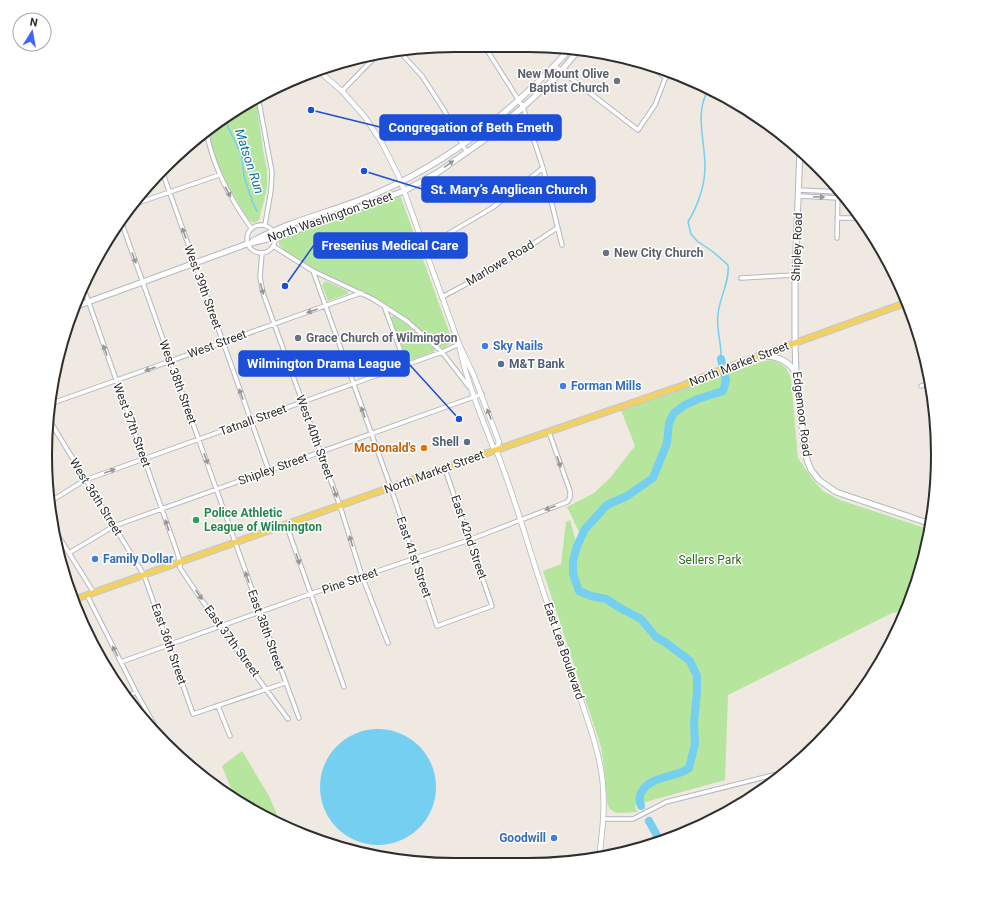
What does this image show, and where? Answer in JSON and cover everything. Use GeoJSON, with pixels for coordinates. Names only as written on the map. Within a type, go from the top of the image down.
{"type":"FeatureCollection","features":[{"type":"Feature","properties":{"kind":"main road","name":"North Washington Street"},"geometry":{"type":"LineString","coordinates":[[248,244],[273,230],[374,194],[446,156],[518,100],[555,66],[566,54]]}},
{"type":"Feature","properties":{"kind":"main road","name":"North Washington Street"},"geometry":{"type":"LineString","coordinates":[[82,304],[248,244],[275,238],[404,191],[437,173],[467,153],[523,107],[562,71],[575,55]]}},
{"type":"Feature","properties":{"kind":"main road","name":"Shipley Road"},"geometry":{"type":"LineString","coordinates":[[795,343],[795,275],[800,158]]}},
{"type":"Feature","properties":{"kind":"main road","name":"North Market Street"},"geometry":{"type":"LineString","coordinates":[[78,598],[496,450],[684,386],[715,372],[901,304]]}},
{"type":"Feature","properties":{"kind":"main road","name":"Edgemoor Road"},"geometry":{"type":"LineString","coordinates":[[795,343],[796,374],[806,455],[811,470],[827,487],[841,494],[925,522]]}},
{"type":"Feature","properties":{"kind":"main road"},"geometry":{"type":"LineString","coordinates":[[761,356],[774,356],[785,360],[790,364],[796,374]]}},
{"type":"Feature","properties":{"kind":"street"},"geometry":{"type":"LineString","coordinates":[[488,52],[523,107],[543,168],[562,245]]}},
{"type":"Feature","properties":{"kind":"street"},"geometry":{"type":"LineString","coordinates":[[403,55],[422,76],[444,110],[467,153]]}},
{"type":"Feature","properties":{"kind":"street"},"geometry":{"type":"LineString","coordinates":[[342,91],[371,61]]}},
{"type":"Feature","properties":{"kind":"street"},"geometry":{"type":"LineString","coordinates":[[555,66],[638,130],[655,105],[666,78],[661,74]]}},
{"type":"Feature","properties":{"kind":"street"},"geometry":{"type":"LineString","coordinates":[[322,74],[342,91],[362,113],[388,153],[401,181],[459,344],[482,394],[500,442],[496,450]]}},
{"type":"Feature","properties":{"kind":"street"},"geometry":{"type":"LineString","coordinates":[[259,103],[272,172],[271,190],[264,225]]}},
{"type":"Feature","properties":{"kind":"street"},"geometry":{"type":"LineString","coordinates":[[208,137],[219,175],[235,204],[252,228]]}},
{"type":"Feature","properties":{"kind":"street"},"geometry":{"type":"LineString","coordinates":[[424,248],[492,208],[543,168]]}},
{"type":"Feature","properties":{"kind":"street"},"geometry":{"type":"LineString","coordinates":[[141,203],[219,175]]}},
{"type":"Feature","properties":{"kind":"street","name":"West 39th Street"},"geometry":{"type":"LineString","coordinates":[[164,177],[269,471]]}},
{"type":"Feature","properties":{"kind":"street"},"geometry":{"type":"LineString","coordinates":[[799,193],[833,191]]}},
{"type":"Feature","properties":{"kind":"street"},"geometry":{"type":"LineString","coordinates":[[799,193],[838,198],[837,238]]}},
{"type":"Feature","properties":{"kind":"street"},"geometry":{"type":"LineString","coordinates":[[837,218],[854,218]]}},
{"type":"Feature","properties":{"kind":"street"},"geometry":{"type":"LineString","coordinates":[[258,225],[264,225],[273,230],[275,238],[273,246],[268,251],[262,253],[253,250],[248,244],[247,235],[252,228],[258,225]]}},
{"type":"Feature","properties":{"kind":"street","name":"West 38th Street"},"geometry":{"type":"LineString","coordinates":[[123,227],[235,542]]}},
{"type":"Feature","properties":{"kind":"street","name":"Marlowe Road"},"geometry":{"type":"LineString","coordinates":[[442,297],[498,267],[557,228]]}},
{"type":"Feature","properties":{"kind":"street"},"geometry":{"type":"LineString","coordinates":[[273,246],[313,271],[362,293],[407,320],[442,352],[471,389]]}},
{"type":"Feature","properties":{"kind":"street","name":"West 40th Street"},"geometry":{"type":"LineString","coordinates":[[262,253],[261,285],[340,506],[362,576],[388,643]]}},
{"type":"Feature","properties":{"kind":"street","name":"East 41st Street"},"geometry":{"type":"LineString","coordinates":[[313,271],[391,488],[437,626]]}},
{"type":"Feature","properties":{"kind":"street"},"geometry":{"type":"LineString","coordinates":[[741,278],[795,275]]}},
{"type":"Feature","properties":{"kind":"street","name":"West Street"},"geometry":{"type":"LineString","coordinates":[[55,402],[362,293]]}},
{"type":"Feature","properties":{"kind":"street","name":"West 37th Street"},"geometry":{"type":"LineString","coordinates":[[86,295],[180,562]]}},
{"type":"Feature","properties":{"kind":"street"},"geometry":{"type":"LineString","coordinates":[[384,306],[406,365]]}},
{"type":"Feature","properties":{"kind":"street","name":"Tatnall Street"},"geometry":{"type":"LineString","coordinates":[[54,499],[85,480],[442,352],[459,344]]}},
{"type":"Feature","properties":{"kind":"street","name":"East Lea Boulevard"},"geometry":{"type":"LineString","coordinates":[[459,344],[463,364],[474,398],[493,447],[496,450],[508,479],[522,520],[544,592],[588,720],[597,751],[603,795],[603,819],[600,851]]}},
{"type":"Feature","properties":{"kind":"street","name":"Shipley Street"},"geometry":{"type":"LineString","coordinates":[[69,553],[114,526],[482,394]]}},
{"type":"Feature","properties":{"kind":"street","name":"West 36th Street"},"geometry":{"type":"LineString","coordinates":[[53,427],[144,575]]}},
{"type":"Feature","properties":{"kind":"street","name":"Pine Street"},"geometry":{"type":"LineString","coordinates":[[121,662],[170,646],[310,594],[469,540],[567,502],[570,498],[570,492],[549,432]]}},
{"type":"Feature","properties":{"kind":"street","name":"East 42nd Street"},"geometry":{"type":"LineString","coordinates":[[437,626],[492,606],[445,469]]}},
{"type":"Feature","properties":{"kind":"street"},"geometry":{"type":"LineString","coordinates":[[286,524],[344,687]]}},
{"type":"Feature","properties":{"kind":"street"},"geometry":{"type":"LineString","coordinates":[[62,542],[94,593]]}},
{"type":"Feature","properties":{"kind":"street","name":"East 38th Street"},"geometry":{"type":"LineString","coordinates":[[235,542],[299,718]]}},
{"type":"Feature","properties":{"kind":"street","name":"East 37th Street"},"geometry":{"type":"LineString","coordinates":[[180,562],[180,568],[220,627],[288,719]]}},
{"type":"Feature","properties":{"kind":"street","name":"East 36th Street"},"geometry":{"type":"LineString","coordinates":[[144,575],[193,714],[218,706]]}},
{"type":"Feature","properties":{"kind":"street"},"geometry":{"type":"LineString","coordinates":[[87,595],[152,721]]}},
{"type":"Feature","properties":{"kind":"street"},"geometry":{"type":"LineString","coordinates":[[230,736],[218,706],[266,688],[285,683]]}},
{"type":"Feature","properties":{"kind":"street"},"geometry":{"type":"LineString","coordinates":[[131,695],[136,692]]}},
{"type":"Feature","properties":{"kind":"street"},"geometry":{"type":"LineString","coordinates":[[603,819],[633,819],[666,802],[773,775]]}},
{"type":"Feature","properties":{"kind":"green space"},"geometry":{"type":"Polygon","coordinates":[[[257,104],[267,169],[267,188],[259,220],[253,223],[247,218],[221,174],[208,137],[257,104]]]}},
{"type":"Feature","properties":{"kind":"green space"},"geometry":{"type":"Polygon","coordinates":[[[400,195],[452,340],[451,343],[444,348],[439,347],[413,324],[386,305],[363,291],[308,266],[285,251],[279,245],[279,239],[400,195]]]}},
{"type":"Feature","properties":{"kind":"green space"},"geometry":{"type":"Polygon","coordinates":[[[325,281],[348,291],[348,294],[328,301],[322,285],[325,281]]]}},
{"type":"Feature","properties":{"kind":"green space"},"geometry":{"type":"Polygon","coordinates":[[[393,315],[405,323],[435,350],[408,361],[391,319],[393,315]]]}},
{"type":"Feature","properties":{"kind":"green space","name":"Sellers Park"},"geometry":{"type":"Polygon","coordinates":[[[771,360],[784,366],[790,375],[798,458],[813,480],[823,491],[840,500],[924,528],[910,585],[899,611],[892,613],[728,695],[725,780],[635,805],[637,812],[614,812],[609,808],[607,802],[601,747],[543,571],[561,564],[566,522],[570,520],[576,542],[580,534],[567,507],[594,493],[610,478],[635,446],[621,410],[764,361],[771,360]]]}},
{"type":"Feature","properties":{"kind":"green space"},"geometry":{"type":"Polygon","coordinates":[[[242,751],[269,796],[278,816],[253,804],[232,791],[222,766],[242,751]]]}},
{"type":"Feature","properties":{"kind":"water"},"geometry":{"type":"Polygon","coordinates":[[[378,729],[389,730],[400,734],[419,746],[431,765],[435,776],[435,798],[431,809],[419,828],[400,840],[389,844],[378,845],[367,844],[356,840],[337,828],[325,809],[321,798],[320,787],[321,776],[325,765],[337,746],[356,734],[367,730],[378,729]]]}},
{"type":"Feature","properties":{"kind":"waterway"},"geometry":{"type":"LineString","coordinates":[[707,94],[702,107],[701,116],[705,156],[704,181],[698,202],[688,222],[691,234],[697,241],[712,251],[728,265],[726,284],[720,302],[718,315],[721,359]]}},
{"type":"Feature","properties":{"kind":"waterway","name":"Matson Run"},"geometry":{"type":"LineString","coordinates":[[227,123],[242,156],[244,176],[252,201],[257,211]]}},
{"type":"Feature","properties":{"kind":"waterway"},"geometry":{"type":"LineString","coordinates":[[641,806],[640,796],[643,789],[648,784],[683,772],[689,768],[695,744],[694,723],[697,676],[690,661],[656,637],[641,619],[606,599],[591,596],[579,591],[573,574],[573,561],[577,546],[585,529],[607,505],[627,496],[653,478],[667,443],[669,423],[674,413],[685,405],[698,399],[723,391],[726,380],[721,359]]}},
{"type":"Feature","properties":{"kind":"waterway"},"geometry":{"type":"LineString","coordinates":[[649,821],[658,837]]}},
{"type":"Feature","properties":{"kind":"place","name":"New Mount Olive Baptist Church"},"geometry":{"type":"Point","coordinates":[617,81]}},
{"type":"Feature","properties":{"kind":"place","name":"Congregation of Beth Emeth"},"geometry":{"type":"Point","coordinates":[311,110]}},
{"type":"Feature","properties":{"kind":"place","name":"St. Mary’s Anglican Church"},"geometry":{"type":"Point","coordinates":[364,171]}},
{"type":"Feature","properties":{"kind":"place","name":"New City Church"},"geometry":{"type":"Point","coordinates":[606,253]}},
{"type":"Feature","properties":{"kind":"place","name":"Fresenius Medical Care"},"geometry":{"type":"Point","coordinates":[285,286]}},
{"type":"Feature","properties":{"kind":"place","name":"Grace Church of Wilmington"},"geometry":{"type":"Point","coordinates":[298,338]}},
{"type":"Feature","properties":{"kind":"place","name":"Sky Nails"},"geometry":{"type":"Point","coordinates":[485,346]}},
{"type":"Feature","properties":{"kind":"place","name":"M&T Bank"},"geometry":{"type":"Point","coordinates":[501,364]}},
{"type":"Feature","properties":{"kind":"place","name":"Forman Mills"},"geometry":{"type":"Point","coordinates":[563,386]}},
{"type":"Feature","properties":{"kind":"place","name":"Wilmington Drama League"},"geometry":{"type":"Point","coordinates":[459,419]}},
{"type":"Feature","properties":{"kind":"place","name":"Shell"},"geometry":{"type":"Point","coordinates":[467,442]}},
{"type":"Feature","properties":{"kind":"place","name":"McDonald's"},"geometry":{"type":"Point","coordinates":[424,448]}},
{"type":"Feature","properties":{"kind":"place","name":"Police Athletic League of Wilmington"},"geometry":{"type":"Point","coordinates":[196,520]}},
{"type":"Feature","properties":{"kind":"place","name":"Family Dollar"},"geometry":{"type":"Point","coordinates":[95,559]}},
{"type":"Feature","properties":{"kind":"place","name":"Goodwill"},"geometry":{"type":"Point","coordinates":[554,838]}}]}
